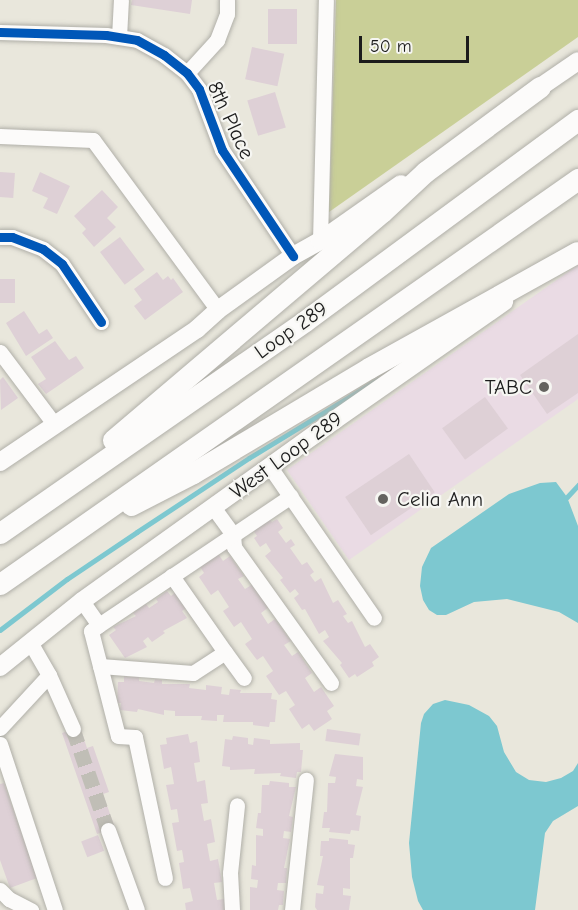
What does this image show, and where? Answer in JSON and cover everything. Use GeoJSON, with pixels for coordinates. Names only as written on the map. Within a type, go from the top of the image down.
{"type":"FeatureCollection","features":[{"type":"Feature","properties":{"kind":"highway"},"geometry":{"type":"LineString","coordinates":[[20,519],[425,172],[540,87]]}},
{"type":"Feature","properties":{"kind":"highway","name":"Loop 289"},"geometry":{"type":"LineString","coordinates":[[0,533],[305,321],[578,120]]}},
{"type":"Feature","properties":{"kind":"highway","name":"Loop 289"},"geometry":{"type":"LineString","coordinates":[[0,585],[578,178]]}},
{"type":"Feature","properties":{"kind":"highway"},"geometry":{"type":"LineString","coordinates":[[0,585],[120,511],[193,473],[379,362],[577,251]]}},
{"type":"Feature","properties":{"kind":"main road"},"geometry":{"type":"LineString","coordinates":[[0,462],[197,329],[218,310],[293,256],[320,241],[578,62]]}},
{"type":"Feature","properties":{"kind":"main road","name":"West Loop 289"},"geometry":{"type":"LineString","coordinates":[[0,667],[82,601],[577,251]]}},
{"type":"Feature","properties":{"kind":"street"},"geometry":{"type":"LineString","coordinates":[[119,37],[121,0]]}},
{"type":"Feature","properties":{"kind":"street"},"geometry":{"type":"LineString","coordinates":[[187,73],[217,40],[227,14],[227,0]]}},
{"type":"Feature","properties":{"kind":"street"},"geometry":{"type":"LineString","coordinates":[[320,241],[326,0]]}},
{"type":"Feature","properties":{"kind":"street","name":"8th Place"},"geometry":{"type":"LineString","coordinates":[[0,32],[119,37],[137,40],[164,55],[187,73],[200,89],[222,150],[293,256]]}},
{"type":"Feature","properties":{"kind":"street"},"geometry":{"type":"LineString","coordinates":[[0,136],[93,140],[218,310]]}},
{"type":"Feature","properties":{"kind":"street"},"geometry":{"type":"LineString","coordinates":[[0,237],[12,237],[43,249],[62,264],[101,322]]}},
{"type":"Feature","properties":{"kind":"street"},"geometry":{"type":"LineString","coordinates":[[0,352],[55,425]]}},
{"type":"Feature","properties":{"kind":"street"},"geometry":{"type":"LineString","coordinates":[[270,467],[374,618]]}},
{"type":"Feature","properties":{"kind":"street"},"geometry":{"type":"LineString","coordinates":[[165,878],[135,737],[118,736],[91,631],[291,496]]}},
{"type":"Feature","properties":{"kind":"street"},"geometry":{"type":"LineString","coordinates":[[213,507],[232,535],[234,547],[331,683]]}},
{"type":"Feature","properties":{"kind":"street"},"geometry":{"type":"LineString","coordinates":[[172,576],[244,678]]}},
{"type":"Feature","properties":{"kind":"street"},"geometry":{"type":"LineString","coordinates":[[82,601],[99,625]]}},
{"type":"Feature","properties":{"kind":"street"},"geometry":{"type":"LineString","coordinates":[[30,642],[50,675],[73,729]]}},
{"type":"Feature","properties":{"kind":"street"},"geometry":{"type":"LineString","coordinates":[[100,666],[193,673],[225,652]]}},
{"type":"Feature","properties":{"kind":"street"},"geometry":{"type":"LineString","coordinates":[[0,728],[50,675]]}},
{"type":"Feature","properties":{"kind":"street"},"geometry":{"type":"LineString","coordinates":[[0,744],[55,910]]}},
{"type":"Feature","properties":{"kind":"street"},"geometry":{"type":"LineString","coordinates":[[292,910],[306,780]]}},
{"type":"Feature","properties":{"kind":"street"},"geometry":{"type":"LineString","coordinates":[[232,910],[230,873],[237,805]]}},
{"type":"Feature","properties":{"kind":"street"},"geometry":{"type":"LineString","coordinates":[[108,830],[137,910]]}},
{"type":"Feature","properties":{"kind":"street"},"geometry":{"type":"LineString","coordinates":[[0,890],[9,899],[31,910]]}},
{"type":"Feature","properties":{"kind":"shaded area"},"geometry":{"type":"Polygon","coordinates":[[[578,265],[578,399],[349,560],[287,470],[578,265]]]}},
{"type":"Feature","properties":{"kind":"green space"},"geometry":{"type":"Polygon","coordinates":[[[336,0],[578,0],[578,37],[329,212],[336,0]]]}},
{"type":"Feature","properties":{"kind":"water"},"geometry":{"type":"Polygon","coordinates":[[[556,482],[567,497],[578,526],[578,623],[559,612],[507,599],[474,602],[446,615],[437,615],[429,610],[423,600],[420,586],[422,567],[431,548],[509,494],[540,483],[556,482]]]}},
{"type":"Feature","properties":{"kind":"water"},"geometry":{"type":"Polygon","coordinates":[[[445,700],[469,705],[489,716],[497,726],[504,752],[516,772],[529,780],[546,782],[561,778],[573,771],[578,763],[578,806],[553,821],[545,833],[535,910],[423,910],[418,901],[412,877],[409,843],[421,723],[424,714],[433,704],[445,700]]]}},
{"type":"Feature","properties":{"kind":"building"},"geometry":{"type":"Polygon","coordinates":[[[132,0],[192,0],[190,14],[131,5],[132,0]]]}},
{"type":"Feature","properties":{"kind":"building"},"geometry":{"type":"Polygon","coordinates":[[[268,9],[297,9],[297,44],[268,44],[268,9]]]}},
{"type":"Feature","properties":{"kind":"building"},"geometry":{"type":"Polygon","coordinates":[[[252,47],[284,54],[277,86],[245,79],[252,47]]]}},
{"type":"Feature","properties":{"kind":"building"},"geometry":{"type":"Polygon","coordinates":[[[275,92],[286,127],[258,136],[247,100],[275,92]]]}},
{"type":"Feature","properties":{"kind":"building"},"geometry":{"type":"Polygon","coordinates":[[[0,172],[15,173],[13,198],[0,197],[0,172]]]}},
{"type":"Feature","properties":{"kind":"building"},"geometry":{"type":"Polygon","coordinates":[[[40,172],[70,186],[57,214],[43,208],[48,198],[32,191],[40,172]]]}},
{"type":"Feature","properties":{"kind":"building"},"geometry":{"type":"Polygon","coordinates":[[[102,190],[118,207],[107,218],[116,227],[94,247],[82,233],[86,229],[74,216],[102,190]]]}},
{"type":"Feature","properties":{"kind":"building"},"geometry":{"type":"Polygon","coordinates":[[[120,237],[145,270],[125,285],[100,252],[120,237]]]}},
{"type":"Feature","properties":{"kind":"building"},"geometry":{"type":"Polygon","coordinates":[[[157,272],[163,280],[168,276],[171,280],[173,278],[183,292],[145,320],[134,306],[142,300],[134,289],[157,272]]]}},
{"type":"Feature","properties":{"kind":"building"},"geometry":{"type":"Polygon","coordinates":[[[0,279],[15,279],[15,303],[0,303],[0,279]]]}},
{"type":"Feature","properties":{"kind":"building"},"geometry":{"type":"Polygon","coordinates":[[[24,311],[39,334],[47,329],[53,338],[26,356],[6,323],[24,311]]]}},
{"type":"Feature","properties":{"kind":"building"},"geometry":{"type":"Polygon","coordinates":[[[578,334],[578,393],[547,414],[520,375],[578,334]]]}},
{"type":"Feature","properties":{"kind":"building"},"geometry":{"type":"Polygon","coordinates":[[[55,341],[69,360],[76,356],[84,368],[46,394],[38,384],[46,379],[31,357],[55,341]]]}},
{"type":"Feature","properties":{"kind":"building"},"geometry":{"type":"Polygon","coordinates":[[[3,377],[18,398],[1,410],[0,380],[3,377]]]}},
{"type":"Feature","properties":{"kind":"building"},"geometry":{"type":"Polygon","coordinates":[[[485,397],[508,429],[465,460],[442,428],[485,397]]]}},
{"type":"Feature","properties":{"kind":"building","name":"Celia Ann"},"geometry":{"type":"Polygon","coordinates":[[[409,454],[435,492],[371,535],[345,497],[409,454]]]}},
{"type":"Feature","properties":{"kind":"building"},"geometry":{"type":"Polygon","coordinates":[[[269,519],[272,522],[277,519],[283,528],[278,532],[286,543],[291,539],[295,545],[290,548],[302,565],[307,562],[314,572],[310,575],[315,582],[321,578],[333,603],[338,600],[347,614],[343,616],[348,623],[352,621],[365,647],[370,644],[379,657],[372,662],[374,666],[357,677],[355,674],[349,678],[340,665],[342,663],[323,641],[329,637],[325,630],[319,634],[305,609],[302,610],[294,598],[299,594],[295,589],[290,593],[280,580],[283,578],[265,556],[271,551],[266,543],[260,547],[254,538],[257,536],[253,530],[269,519]]]}},
{"type":"Feature","properties":{"kind":"building"},"geometry":{"type":"Polygon","coordinates":[[[217,552],[223,561],[230,556],[244,576],[238,579],[245,589],[253,584],[269,607],[261,613],[268,624],[275,619],[291,641],[284,645],[292,656],[298,652],[312,673],[305,678],[314,692],[321,687],[334,706],[327,711],[332,719],[314,731],[309,724],[302,729],[289,709],[295,705],[286,691],[279,695],[266,676],[273,671],[263,656],[257,660],[245,644],[252,639],[241,622],[234,627],[223,611],[229,607],[218,590],[211,595],[199,577],[204,573],[199,565],[217,552]]]}},
{"type":"Feature","properties":{"kind":"building"},"geometry":{"type":"Polygon","coordinates":[[[167,591],[171,596],[176,592],[187,608],[182,611],[187,618],[163,631],[165,633],[152,642],[148,637],[143,641],[147,647],[125,658],[109,635],[116,630],[113,627],[136,616],[133,613],[146,604],[149,608],[158,602],[156,599],[167,591]]]}},
{"type":"Feature","properties":{"kind":"building"},"geometry":{"type":"Polygon","coordinates":[[[124,676],[139,677],[139,681],[154,683],[155,679],[162,680],[162,684],[190,684],[189,688],[206,690],[206,685],[222,687],[221,694],[229,695],[230,689],[241,690],[240,693],[272,693],[271,699],[277,700],[275,722],[270,722],[269,727],[253,725],[253,722],[223,722],[224,715],[217,715],[217,721],[201,720],[202,716],[175,716],[175,711],[164,710],[164,715],[138,709],[137,712],[120,710],[121,703],[117,703],[118,682],[124,682],[124,676]]]}},
{"type":"Feature","properties":{"kind":"building"},"geometry":{"type":"Polygon","coordinates":[[[80,727],[87,748],[93,746],[109,792],[103,794],[115,828],[97,834],[62,733],[80,727]]]}},
{"type":"Feature","properties":{"kind":"building"},"geometry":{"type":"Polygon","coordinates":[[[327,729],[361,734],[359,746],[325,741],[327,729]]]}},
{"type":"Feature","properties":{"kind":"building"},"geometry":{"type":"Polygon","coordinates":[[[188,734],[190,743],[197,741],[200,762],[194,763],[197,782],[205,780],[208,803],[201,804],[204,821],[211,819],[215,842],[207,844],[210,861],[218,859],[222,882],[214,883],[217,900],[224,899],[226,910],[186,910],[185,903],[193,901],[190,888],[183,889],[179,863],[184,862],[182,850],[177,851],[172,823],[179,822],[177,809],[171,810],[166,785],[174,784],[171,767],[164,769],[160,745],[167,744],[166,738],[188,734]]]}},
{"type":"Feature","properties":{"kind":"building"},"geometry":{"type":"Polygon","coordinates":[[[233,736],[248,738],[248,744],[253,745],[254,738],[270,740],[270,744],[300,743],[300,750],[303,750],[301,772],[297,772],[296,778],[280,776],[281,773],[254,774],[255,769],[230,770],[230,767],[222,766],[225,739],[232,740],[233,736]]]}},
{"type":"Feature","properties":{"kind":"building"},"geometry":{"type":"Polygon","coordinates":[[[335,754],[363,757],[363,780],[357,779],[356,786],[363,787],[356,815],[361,816],[359,831],[351,830],[350,834],[329,832],[330,828],[322,828],[324,812],[327,812],[328,783],[335,783],[336,777],[329,776],[335,754]]]}},
{"type":"Feature","properties":{"kind":"building"},"geometry":{"type":"Polygon","coordinates":[[[270,781],[289,783],[289,787],[296,787],[289,816],[293,817],[291,832],[284,831],[283,838],[290,839],[284,868],[287,868],[286,883],[278,883],[277,890],[284,891],[283,905],[279,905],[278,910],[250,910],[250,887],[257,888],[258,880],[251,879],[252,865],[256,866],[256,835],[263,836],[263,829],[256,828],[258,813],[261,813],[262,785],[269,785],[270,781]]]}},
{"type":"Feature","properties":{"kind":"building"},"geometry":{"type":"Polygon","coordinates":[[[4,783],[37,878],[10,888],[0,860],[0,784],[4,783]]]}},
{"type":"Feature","properties":{"kind":"building"},"geometry":{"type":"Polygon","coordinates":[[[98,835],[104,851],[87,857],[81,841],[98,835]]]}},
{"type":"Feature","properties":{"kind":"building"},"geometry":{"type":"Polygon","coordinates":[[[329,838],[348,840],[348,844],[355,845],[353,858],[350,858],[350,889],[343,888],[343,895],[351,896],[349,910],[317,910],[315,907],[316,893],[323,894],[324,886],[317,885],[323,856],[320,856],[321,841],[329,841],[329,838]]]}},
{"type":"Feature","properties":{"kind":"waterway"},"geometry":{"type":"LineString","coordinates":[[0,630],[67,579],[137,532],[249,458],[377,380]]}},
{"type":"Feature","properties":{"kind":"waterway"},"geometry":{"type":"LineString","coordinates":[[567,497],[578,485]]}},
{"type":"Feature","properties":{"kind":"tunnel"},"geometry":{"type":"LineString","coordinates":[[73,729],[108,830]]}},
{"type":"Feature","properties":{"kind":"cycle path"},"geometry":{"type":"LineString","coordinates":[[0,32],[106,35],[137,40],[164,55],[187,73],[199,89],[222,150],[293,256]]}},
{"type":"Feature","properties":{"kind":"cycle path"},"geometry":{"type":"LineString","coordinates":[[0,237],[12,237],[43,249],[62,264],[101,322]]}},
{"type":"Feature","properties":{"kind":"place","name":"TABC"},"geometry":{"type":"Point","coordinates":[544,387]}},
{"type":"Feature","properties":{"kind":"place","name":"Celia Ann"},"geometry":{"type":"Point","coordinates":[383,499]}}]}
